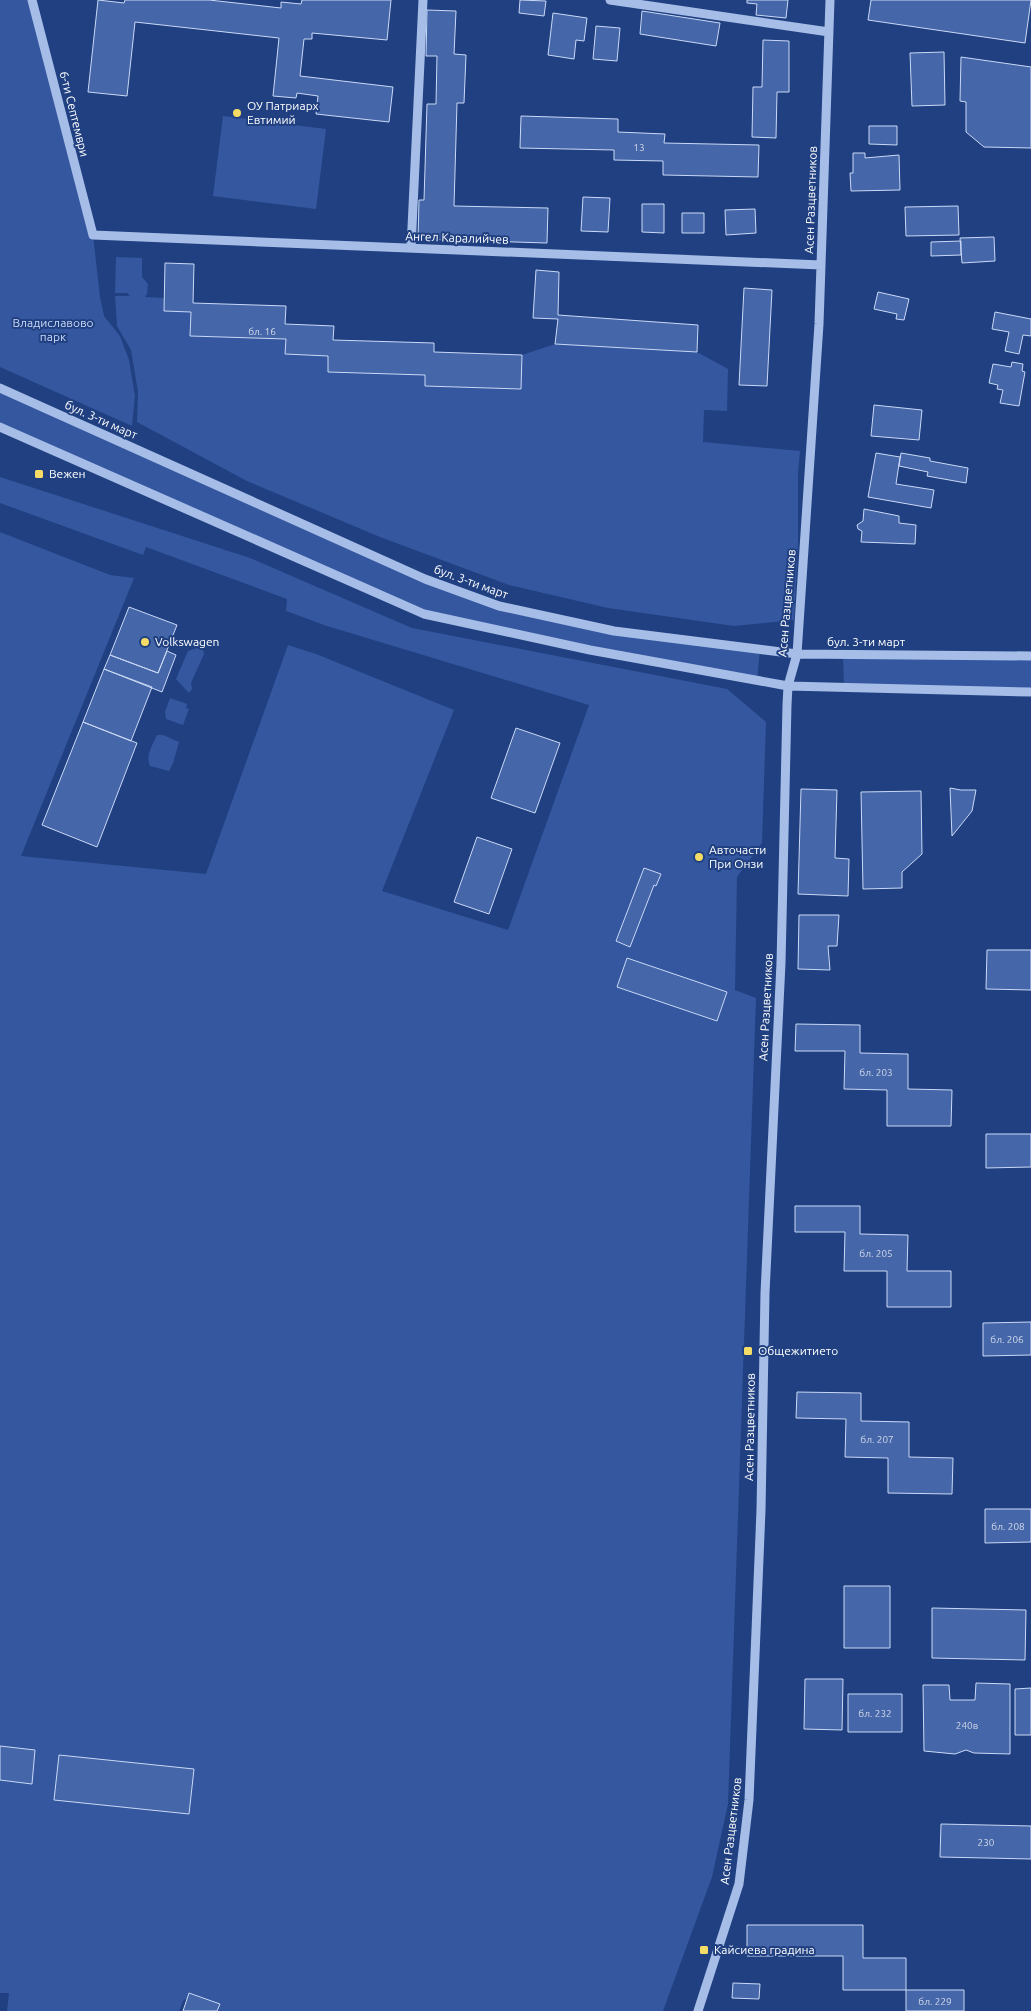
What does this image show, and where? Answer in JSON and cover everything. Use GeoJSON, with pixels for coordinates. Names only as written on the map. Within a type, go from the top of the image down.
{"type":"FeatureCollection","features":[{"type":"Feature","properties":{"kind":"street","name":"6-ти Септември"},"geometry":{"type":"LineString","coordinates":[[32,0],[92,235]]}},
{"type":"Feature","properties":{"kind":"street"},"geometry":{"type":"LineString","coordinates":[[411,248],[422,0]]}},
{"type":"Feature","properties":{"kind":"street"},"geometry":{"type":"LineString","coordinates":[[610,0],[829,32]]}},
{"type":"Feature","properties":{"kind":"street","name":"Асен Разцветников"},"geometry":{"type":"LineString","coordinates":[[698,2011],[739,1884],[749,1800],[760,1518],[765,1292],[781,963],[788,686],[797,654],[821,265],[830,0]]}},
{"type":"Feature","properties":{"kind":"street","name":"Ангел Каралийчев"},"geometry":{"type":"LineString","coordinates":[[92,235],[821,265]]}},
{"type":"Feature","properties":{"kind":"street","name":"бул. 3-ти март"},"geometry":{"type":"LineString","coordinates":[[0,388],[426,579],[499,606],[614,631],[797,654],[1031,656]]}},
{"type":"Feature","properties":{"kind":"street"},"geometry":{"type":"LineString","coordinates":[[0,427],[424,614],[590,650],[788,686],[1031,692]]}},
{"type":"Feature","properties":{"kind":"green space","name":"Владиславово парк"},"geometry":{"type":"Polygon","coordinates":[[[0,0],[32,0],[93,235],[104,316],[120,336],[129,360],[135,396],[132,426],[0,367],[0,0]]]}},
{"type":"Feature","properties":{"kind":"green space"},"geometry":{"type":"Polygon","coordinates":[[[223,116],[326,129],[316,209],[213,196],[223,116]]]}},
{"type":"Feature","properties":{"kind":"green space"},"geometry":{"type":"Polygon","coordinates":[[[116,257],[142,258],[142,277],[148,284],[145,297],[164,298],[164,311],[191,312],[190,336],[286,339],[285,354],[328,356],[328,372],[425,375],[425,386],[520,389],[522,355],[555,344],[697,352],[728,369],[727,411],[704,410],[703,442],[800,451],[794,620],[734,626],[608,608],[509,585],[380,537],[247,481],[137,422],[138,392],[131,350],[117,326],[115,296],[130,296],[127,293],[115,293],[116,257]]]}},
{"type":"Feature","properties":{"kind":"green space"},"geometry":{"type":"Polygon","coordinates":[[[0,388],[425,579],[499,606],[614,631],[760,649],[757,681],[424,614],[0,427],[0,388]]]}},
{"type":"Feature","properties":{"kind":"green space"},"geometry":{"type":"Polygon","coordinates":[[[0,477],[250,558],[412,628],[727,689],[766,722],[762,843],[737,877],[735,990],[756,998],[728,1804],[712,1877],[663,2011],[220,2011],[184,1999],[179,2011],[7,2011],[9,1993],[0,1993],[0,532],[110,575],[134,578],[21,856],[206,874],[288,645],[316,654],[454,710],[382,891],[508,930],[589,705],[327,626],[286,611],[287,599],[146,547],[143,555],[0,503],[0,477]]]}},
{"type":"Feature","properties":{"kind":"green space"},"geometry":{"type":"Polygon","coordinates":[[[197,648],[203,650],[204,654],[191,683],[192,689],[189,693],[176,679],[188,651],[197,648]]]}},
{"type":"Feature","properties":{"kind":"green space"},"geometry":{"type":"Polygon","coordinates":[[[843,655],[1031,656],[1031,690],[844,687],[843,655]]]}},
{"type":"Feature","properties":{"kind":"green space"},"geometry":{"type":"Polygon","coordinates":[[[170,698],[187,704],[186,708],[189,709],[183,725],[166,719],[165,712],[170,698]]]}},
{"type":"Feature","properties":{"kind":"green space"},"geometry":{"type":"Polygon","coordinates":[[[157,735],[163,735],[179,742],[169,771],[150,766],[148,758],[157,735]]]}},
{"type":"Feature","properties":{"kind":"building"},"geometry":{"type":"Polygon","coordinates":[[[98,0],[124,3],[125,0],[209,0],[281,8],[281,2],[301,4],[302,0],[391,0],[387,40],[312,33],[312,39],[304,39],[300,76],[393,87],[389,122],[316,114],[318,96],[297,93],[296,98],[273,96],[279,38],[135,22],[127,96],[88,92],[98,0]]]}},
{"type":"Feature","properties":{"kind":"building"},"geometry":{"type":"Polygon","coordinates":[[[520,0],[546,1],[544,16],[519,13],[520,0]]]}},
{"type":"Feature","properties":{"kind":"building"},"geometry":{"type":"Polygon","coordinates":[[[747,0],[788,0],[786,18],[756,15],[757,4],[747,3],[747,0]]]}},
{"type":"Feature","properties":{"kind":"building"},"geometry":{"type":"Polygon","coordinates":[[[871,0],[1031,0],[1025,43],[868,20],[871,0]]]}},
{"type":"Feature","properties":{"kind":"building"},"geometry":{"type":"Polygon","coordinates":[[[427,10],[456,11],[454,54],[466,55],[464,103],[457,103],[454,206],[548,208],[547,243],[418,239],[419,200],[424,200],[427,104],[436,104],[437,56],[426,56],[427,10]]]}},
{"type":"Feature","properties":{"kind":"building"},"geometry":{"type":"Polygon","coordinates":[[[642,11],[720,23],[716,46],[640,34],[642,11]]]}},
{"type":"Feature","properties":{"kind":"building"},"geometry":{"type":"Polygon","coordinates":[[[553,13],[587,18],[584,41],[576,40],[574,59],[548,55],[553,13]]]}},
{"type":"Feature","properties":{"kind":"building"},"geometry":{"type":"Polygon","coordinates":[[[596,26],[620,28],[617,61],[593,59],[596,26]]]}},
{"type":"Feature","properties":{"kind":"building"},"geometry":{"type":"Polygon","coordinates":[[[763,40],[789,41],[789,92],[777,92],[776,138],[752,137],[753,87],[762,87],[763,40]]]}},
{"type":"Feature","properties":{"kind":"building"},"geometry":{"type":"Polygon","coordinates":[[[944,52],[945,105],[912,106],[910,53],[944,52]]]}},
{"type":"Feature","properties":{"kind":"building"},"geometry":{"type":"Polygon","coordinates":[[[961,57],[1031,67],[1031,148],[984,147],[966,132],[966,102],[960,101],[961,57]]]}},
{"type":"Feature","properties":{"kind":"building"},"geometry":{"type":"Polygon","coordinates":[[[521,116],[618,119],[618,132],[665,134],[664,143],[759,145],[758,177],[663,175],[663,161],[614,160],[614,150],[520,148],[521,116]]]}},
{"type":"Feature","properties":{"kind":"building"},"geometry":{"type":"Polygon","coordinates":[[[869,126],[897,126],[897,145],[869,144],[869,126]]]}},
{"type":"Feature","properties":{"kind":"building"},"geometry":{"type":"Polygon","coordinates":[[[853,153],[865,153],[865,158],[899,155],[900,190],[851,191],[850,173],[853,173],[853,153]]]}},
{"type":"Feature","properties":{"kind":"building"},"geometry":{"type":"Polygon","coordinates":[[[583,197],[610,198],[608,232],[581,231],[583,197]]]}},
{"type":"Feature","properties":{"kind":"building"},"geometry":{"type":"Polygon","coordinates":[[[642,204],[664,204],[664,233],[642,232],[642,204]]]}},
{"type":"Feature","properties":{"kind":"building"},"geometry":{"type":"Polygon","coordinates":[[[958,206],[959,235],[906,236],[905,207],[958,206]]]}},
{"type":"Feature","properties":{"kind":"building"},"geometry":{"type":"Polygon","coordinates":[[[755,209],[756,233],[726,235],[725,210],[755,209]]]}},
{"type":"Feature","properties":{"kind":"building"},"geometry":{"type":"Polygon","coordinates":[[[682,213],[704,213],[704,233],[682,233],[682,213]]]}},
{"type":"Feature","properties":{"kind":"building"},"geometry":{"type":"Polygon","coordinates":[[[994,237],[995,261],[962,263],[960,238],[994,237]]]}},
{"type":"Feature","properties":{"kind":"building"},"geometry":{"type":"Polygon","coordinates":[[[961,241],[961,255],[931,256],[931,242],[961,241]]]}},
{"type":"Feature","properties":{"kind":"building"},"geometry":{"type":"Polygon","coordinates":[[[165,263],[194,264],[193,303],[286,306],[285,324],[334,326],[333,340],[434,343],[434,352],[522,355],[521,389],[425,386],[425,375],[328,372],[328,356],[285,354],[286,339],[190,336],[191,312],[164,311],[165,263]]]}},
{"type":"Feature","properties":{"kind":"building"},"geometry":{"type":"Polygon","coordinates":[[[536,270],[559,272],[558,315],[698,325],[697,352],[555,344],[558,319],[533,318],[536,270]]]}},
{"type":"Feature","properties":{"kind":"building"},"geometry":{"type":"Polygon","coordinates":[[[744,288],[772,290],[767,386],[739,385],[744,288]]]}},
{"type":"Feature","properties":{"kind":"building"},"geometry":{"type":"Polygon","coordinates":[[[878,292],[909,299],[904,320],[896,319],[897,314],[874,309],[878,292]]]}},
{"type":"Feature","properties":{"kind":"building"},"geometry":{"type":"Polygon","coordinates":[[[995,312],[1031,319],[1031,336],[1023,335],[1019,354],[1005,351],[1009,332],[992,329],[995,312]]]}},
{"type":"Feature","properties":{"kind":"building"},"geometry":{"type":"Polygon","coordinates":[[[1012,362],[1023,364],[1022,371],[1025,372],[1019,406],[1000,403],[1003,390],[997,389],[998,385],[989,383],[993,364],[1011,367],[1012,362]]]}},
{"type":"Feature","properties":{"kind":"building"},"geometry":{"type":"Polygon","coordinates":[[[874,405],[922,410],[919,440],[871,436],[874,405]]]}},
{"type":"Feature","properties":{"kind":"building"},"geometry":{"type":"Polygon","coordinates":[[[876,453],[900,457],[896,484],[934,490],[931,508],[868,497],[876,453]]]}},
{"type":"Feature","properties":{"kind":"building"},"geometry":{"type":"Polygon","coordinates":[[[901,453],[968,468],[966,483],[927,476],[928,472],[899,466],[901,453]]]}},
{"type":"Feature","properties":{"kind":"building"},"geometry":{"type":"Polygon","coordinates":[[[864,509],[899,516],[899,523],[916,525],[915,544],[861,542],[862,531],[858,529],[857,525],[863,521],[864,509]]]}},
{"type":"Feature","properties":{"kind":"building"},"geometry":{"type":"Polygon","coordinates":[[[129,607],[177,625],[158,673],[110,655],[129,607]]]}},
{"type":"Feature","properties":{"kind":"building"},"geometry":{"type":"Polygon","coordinates":[[[167,651],[176,655],[162,692],[104,669],[110,655],[158,673],[167,651]]]}},
{"type":"Feature","properties":{"kind":"building"},"geometry":{"type":"Polygon","coordinates":[[[104,669],[152,687],[131,741],[83,722],[104,669]]]}},
{"type":"Feature","properties":{"kind":"building"},"geometry":{"type":"Polygon","coordinates":[[[83,722],[137,743],[97,847],[42,825],[83,722]]]}},
{"type":"Feature","properties":{"kind":"building"},"geometry":{"type":"Polygon","coordinates":[[[516,728],[560,743],[535,813],[491,798],[516,728]]]}},
{"type":"Feature","properties":{"kind":"building"},"geometry":{"type":"Polygon","coordinates":[[[950,788],[976,790],[972,811],[952,836],[950,788]]]}},
{"type":"Feature","properties":{"kind":"building"},"geometry":{"type":"Polygon","coordinates":[[[801,789],[837,790],[835,858],[849,859],[848,896],[798,894],[801,789]]]}},
{"type":"Feature","properties":{"kind":"building"},"geometry":{"type":"Polygon","coordinates":[[[921,791],[922,854],[902,872],[902,888],[863,889],[861,792],[921,791]]]}},
{"type":"Feature","properties":{"kind":"building"},"geometry":{"type":"Polygon","coordinates":[[[477,837],[512,849],[489,914],[454,902],[477,837]]]}},
{"type":"Feature","properties":{"kind":"building"},"geometry":{"type":"Polygon","coordinates":[[[644,868],[661,874],[656,886],[654,885],[630,947],[616,941],[644,868]]]}},
{"type":"Feature","properties":{"kind":"building"},"geometry":{"type":"Polygon","coordinates":[[[799,915],[839,915],[837,946],[828,946],[830,970],[798,969],[799,915]]]}},
{"type":"Feature","properties":{"kind":"building"},"geometry":{"type":"Polygon","coordinates":[[[987,950],[1031,950],[1031,990],[986,989],[987,950]]]}},
{"type":"Feature","properties":{"kind":"building"},"geometry":{"type":"Polygon","coordinates":[[[627,958],[727,992],[717,1021],[617,987],[627,958]]]}},
{"type":"Feature","properties":{"kind":"building"},"geometry":{"type":"Polygon","coordinates":[[[796,1024],[860,1025],[860,1053],[908,1054],[908,1089],[952,1090],[951,1126],[887,1126],[887,1090],[844,1089],[845,1051],[795,1051],[796,1024]]]}},
{"type":"Feature","properties":{"kind":"building"},"geometry":{"type":"Polygon","coordinates":[[[986,1134],[1031,1134],[1031,1167],[986,1168],[986,1134]]]}},
{"type":"Feature","properties":{"kind":"building"},"geometry":{"type":"Polygon","coordinates":[[[795,1206],[860,1206],[860,1234],[908,1235],[907,1271],[951,1271],[951,1307],[887,1307],[887,1271],[844,1271],[845,1232],[795,1232],[795,1206]]]}},
{"type":"Feature","properties":{"kind":"building"},"geometry":{"type":"Polygon","coordinates":[[[1031,1322],[1031,1355],[983,1356],[983,1323],[1031,1322]]]}},
{"type":"Feature","properties":{"kind":"building"},"geometry":{"type":"Polygon","coordinates":[[[797,1392],[861,1393],[861,1421],[909,1422],[909,1457],[953,1458],[952,1494],[888,1493],[888,1458],[845,1457],[846,1419],[796,1418],[797,1392]]]}},
{"type":"Feature","properties":{"kind":"building"},"geometry":{"type":"Polygon","coordinates":[[[985,1509],[1031,1509],[1031,1542],[985,1543],[985,1509]]]}},
{"type":"Feature","properties":{"kind":"building"},"geometry":{"type":"Polygon","coordinates":[[[844,1586],[890,1586],[890,1648],[844,1648],[844,1586]]]}},
{"type":"Feature","properties":{"kind":"building"},"geometry":{"type":"Polygon","coordinates":[[[932,1608],[1026,1610],[1025,1660],[932,1658],[932,1608]]]}},
{"type":"Feature","properties":{"kind":"building"},"geometry":{"type":"Polygon","coordinates":[[[805,1679],[843,1679],[842,1730],[804,1729],[805,1679]]]}},
{"type":"Feature","properties":{"kind":"building"},"geometry":{"type":"Polygon","coordinates":[[[976,1683],[1010,1684],[1010,1754],[974,1753],[966,1750],[955,1754],[924,1751],[923,1685],[949,1685],[950,1700],[975,1700],[976,1683]]]}},
{"type":"Feature","properties":{"kind":"building"},"geometry":{"type":"Polygon","coordinates":[[[1031,1688],[1031,1735],[1015,1735],[1015,1689],[1031,1688]]]}},
{"type":"Feature","properties":{"kind":"building"},"geometry":{"type":"Polygon","coordinates":[[[848,1694],[902,1694],[902,1732],[848,1732],[848,1694]]]}},
{"type":"Feature","properties":{"kind":"building"},"geometry":{"type":"Polygon","coordinates":[[[0,1746],[35,1750],[32,1784],[0,1780],[0,1746]]]}},
{"type":"Feature","properties":{"kind":"building"},"geometry":{"type":"Polygon","coordinates":[[[59,1755],[194,1769],[189,1814],[54,1800],[59,1755]]]}},
{"type":"Feature","properties":{"kind":"building"},"geometry":{"type":"Polygon","coordinates":[[[941,1824],[1031,1826],[1031,1859],[940,1857],[941,1824]]]}},
{"type":"Feature","properties":{"kind":"building"},"geometry":{"type":"Polygon","coordinates":[[[747,1925],[863,1925],[863,1958],[906,1958],[906,1990],[843,1990],[843,1956],[747,1956],[747,1925]]]}},
{"type":"Feature","properties":{"kind":"building"},"geometry":{"type":"Polygon","coordinates":[[[733,1983],[760,1984],[759,1999],[732,1998],[733,1983]]]}},
{"type":"Feature","properties":{"kind":"building"},"geometry":{"type":"Polygon","coordinates":[[[906,1990],[964,1990],[964,2011],[906,2011],[906,1990]]]}},
{"type":"Feature","properties":{"kind":"building"},"geometry":{"type":"Polygon","coordinates":[[[189,1993],[220,2004],[217,2011],[183,2011],[189,1993]]]}},
{"type":"Feature","properties":{"kind":"place","name":"ОУ Патриарх Евтимий"},"geometry":{"type":"Point","coordinates":[237,113]}},
{"type":"Feature","properties":{"kind":"place","name":"Вежен"},"geometry":{"type":"Point","coordinates":[39,474]}},
{"type":"Feature","properties":{"kind":"place","name":"Volkswagen"},"geometry":{"type":"Point","coordinates":[145,642]}},
{"type":"Feature","properties":{"kind":"place","name":"Авточасти При Онзи"},"geometry":{"type":"Point","coordinates":[699,857]}},
{"type":"Feature","properties":{"kind":"place","name":"Общежитието"},"geometry":{"type":"Point","coordinates":[748,1351]}},
{"type":"Feature","properties":{"kind":"place","name":"Кайсиева градина"},"geometry":{"type":"Point","coordinates":[704,1950]}}]}
